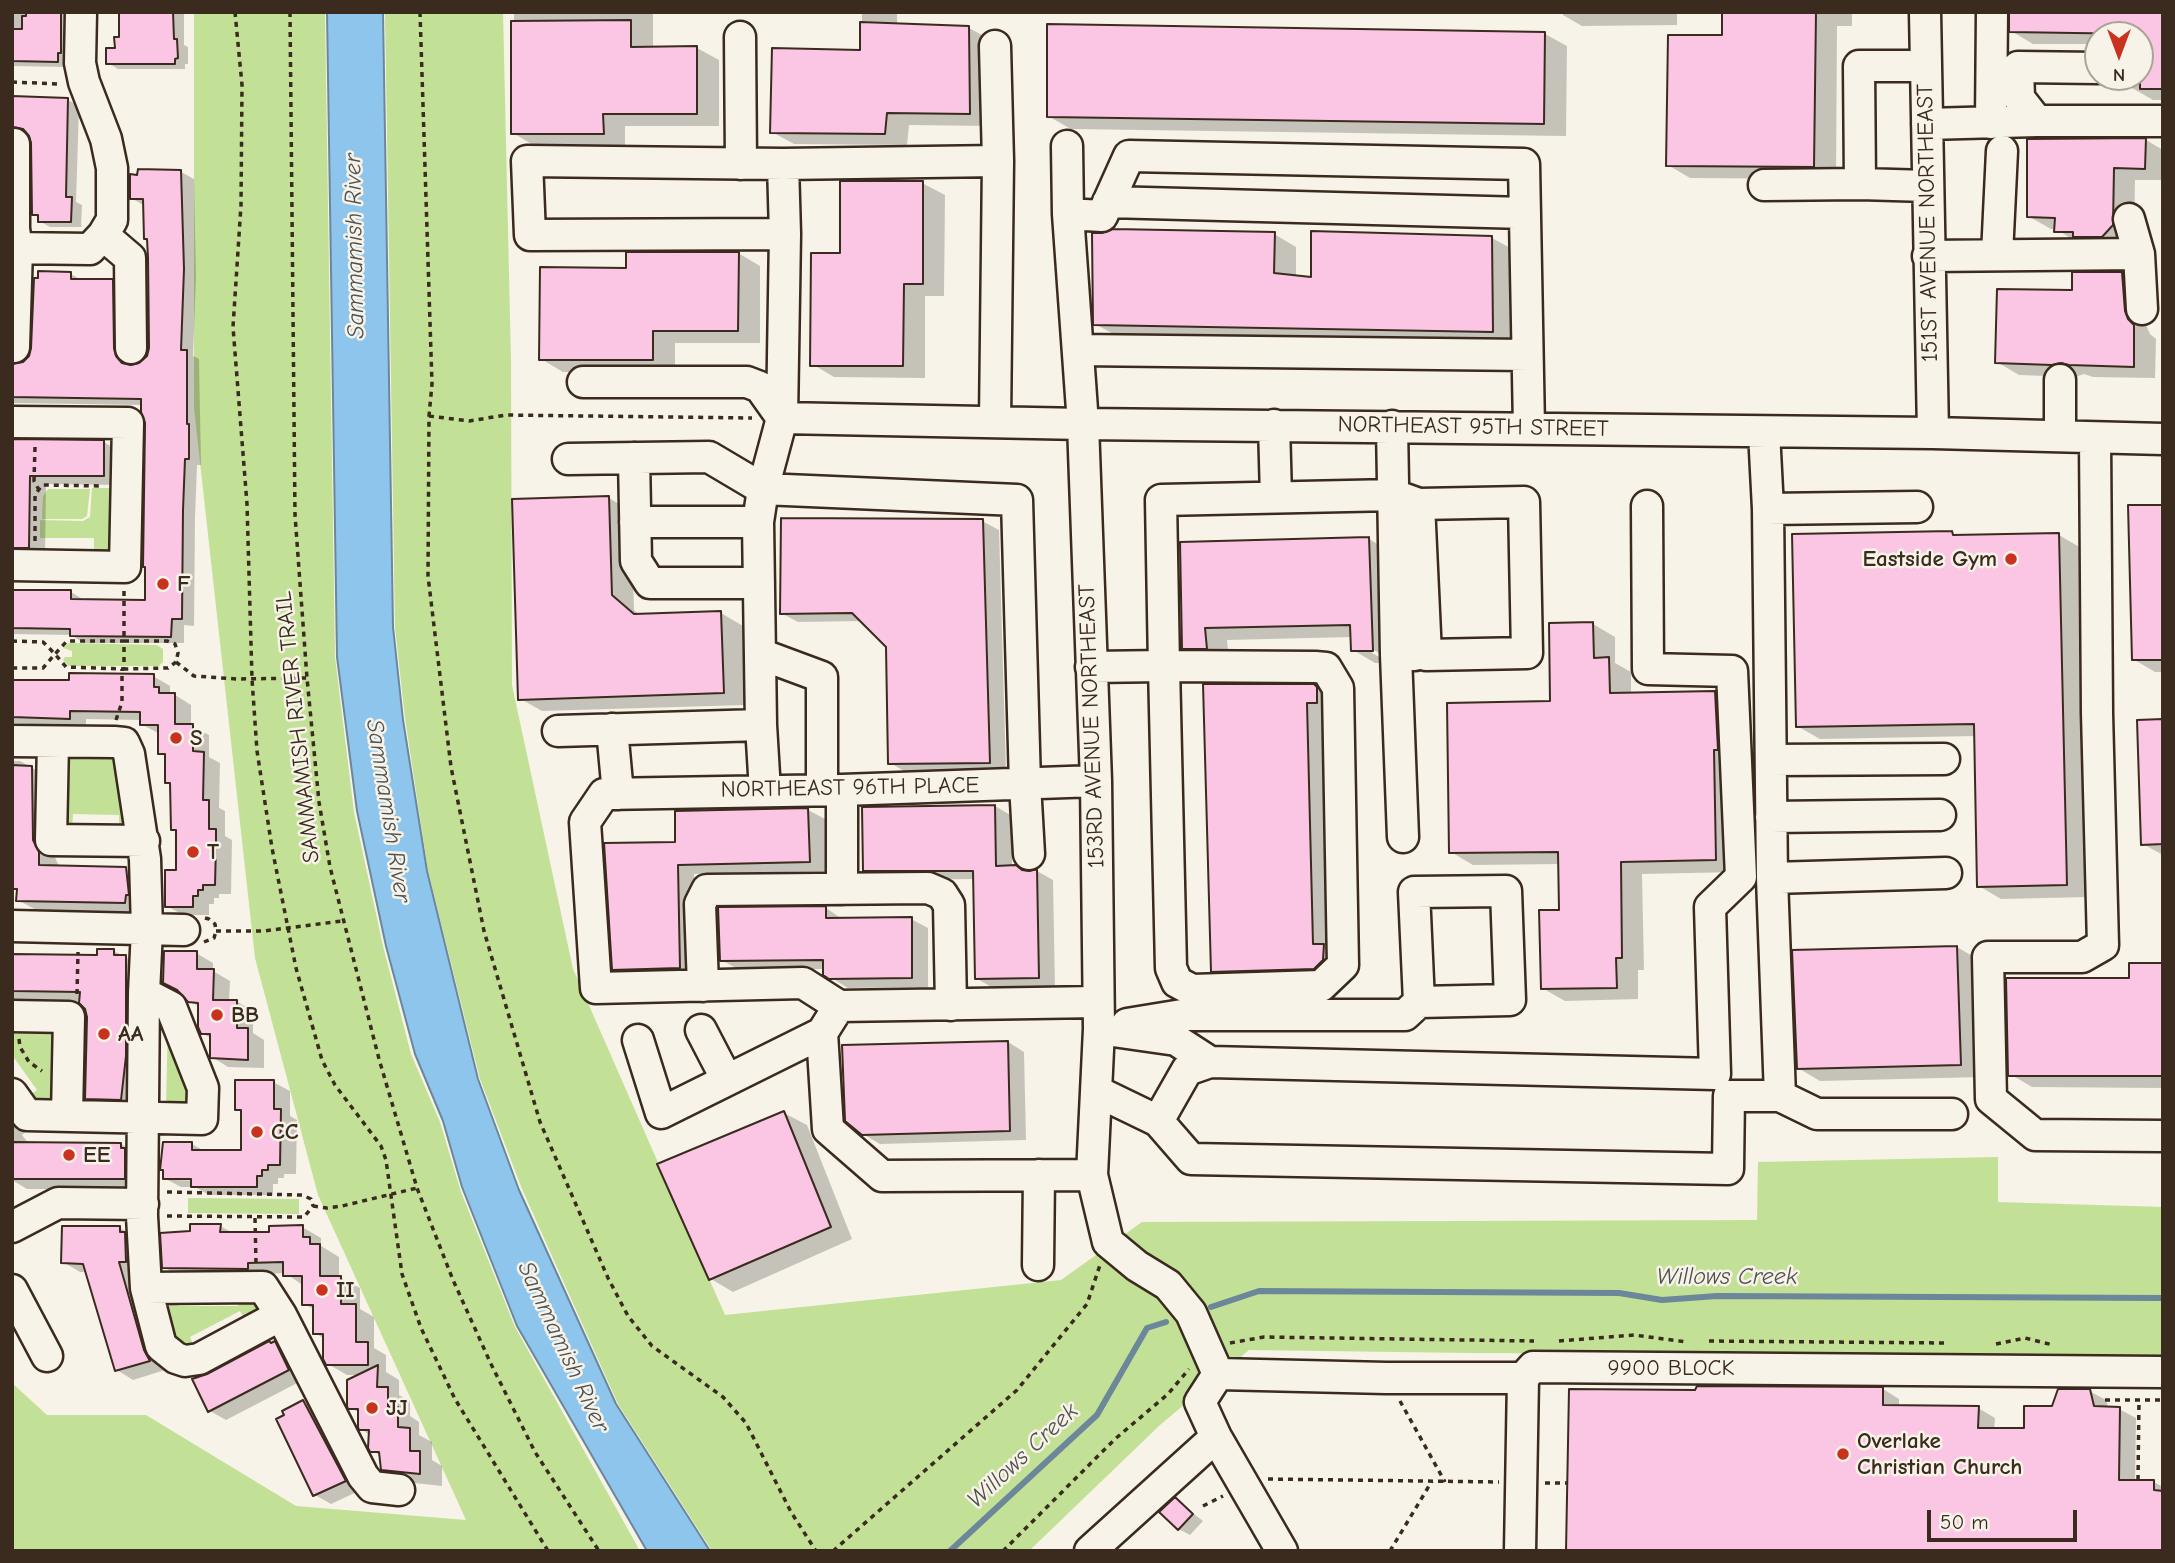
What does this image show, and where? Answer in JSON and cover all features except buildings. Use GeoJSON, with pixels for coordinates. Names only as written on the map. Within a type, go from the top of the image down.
{"type":"FeatureCollection","features":[{"type":"Feature","properties":{"kind":"street"},"geometry":{"type":"LineString","coordinates":[[15,248],[90,249],[112,220],[112,169],[106,139],[84,82],[80,63],[81,12]]}},
{"type":"Feature","properties":{"kind":"street","name":"151ST AVENUE NORTHEAST"},"geometry":{"type":"LineString","coordinates":[[1925,12],[1933,433]]}},
{"type":"Feature","properties":{"kind":"street"},"geometry":{"type":"LineString","coordinates":[[1992,12],[1992,123]]}},
{"type":"Feature","properties":{"kind":"street"},"geometry":{"type":"LineString","coordinates":[[740,37],[741,164]]}},
{"type":"Feature","properties":{"kind":"street"},"geometry":{"type":"LineString","coordinates":[[995,422],[998,161],[996,46]]}},
{"type":"Feature","properties":{"kind":"street"},"geometry":{"type":"LineString","coordinates":[[1860,184],[1859,66],[1926,66]]}},
{"type":"Feature","properties":{"kind":"street"},"geometry":{"type":"LineString","coordinates":[[2037,121],[2019,98],[2018,67],[2084,68]]}},
{"type":"Feature","properties":{"kind":"street"},"geometry":{"type":"LineString","coordinates":[[1927,124],[2163,121]]}},
{"type":"Feature","properties":{"kind":"street"},"geometry":{"type":"LineString","coordinates":[[14,347],[15,144]]}},
{"type":"Feature","properties":{"kind":"street","name":"153RD AVENUE NORTHEAST"},"geometry":{"type":"LineString","coordinates":[[1067,146],[1083,424],[1096,781],[1098,1016],[1092,1175],[1108,1242]]}},
{"type":"Feature","properties":{"kind":"street"},"geometry":{"type":"LineString","coordinates":[[1997,255],[2002,151]]}},
{"type":"Feature","properties":{"kind":"street"},"geometry":{"type":"LineString","coordinates":[[1069,214],[1102,216],[1129,156],[1524,164],[1529,428]]}},
{"type":"Feature","properties":{"kind":"street"},"geometry":{"type":"LineString","coordinates":[[785,234],[530,235],[527,161],[741,164],[998,161]]}},
{"type":"Feature","properties":{"kind":"street"},"geometry":{"type":"LineString","coordinates":[[765,791],[761,725],[758,522],[763,489],[782,418],[785,234],[783,164]]}},
{"type":"Feature","properties":{"kind":"street"},"geometry":{"type":"LineString","coordinates":[[1764,185],[1927,186]]}},
{"type":"Feature","properties":{"kind":"street"},"geometry":{"type":"LineString","coordinates":[[1108,202],[1525,213]]}},
{"type":"Feature","properties":{"kind":"street"},"geometry":{"type":"LineString","coordinates":[[2130,219],[2139,254],[2142,309]]}},
{"type":"Feature","properties":{"kind":"street"},"geometry":{"type":"LineString","coordinates":[[103,235],[130,258],[131,348]]}},
{"type":"Feature","properties":{"kind":"street"},"geometry":{"type":"LineString","coordinates":[[1928,256],[2139,254]]}},
{"type":"Feature","properties":{"kind":"street"},"geometry":{"type":"LineString","coordinates":[[1077,350],[1527,355]]}},
{"type":"Feature","properties":{"kind":"street"},"geometry":{"type":"LineString","coordinates":[[2060,380],[2060,436]]}},
{"type":"Feature","properties":{"kind":"street"},"geometry":{"type":"LineString","coordinates":[[583,382],[747,382],[760,387],[782,418]]}},
{"type":"Feature","properties":{"kind":"street","name":"NORTHEAST 95TH STREET"},"geometry":{"type":"LineString","coordinates":[[782,418],[1933,433],[2163,439]]}},
{"type":"Feature","properties":{"kind":"street"},"geometry":{"type":"LineString","coordinates":[[12,422],[128,423],[124,573],[24,559]]}},
{"type":"Feature","properties":{"kind":"street"},"geometry":{"type":"LineString","coordinates":[[1274,425],[1276,497]]}},
{"type":"Feature","properties":{"kind":"street"},"geometry":{"type":"LineString","coordinates":[[1392,426],[1406,500],[1426,655]]}},
{"type":"Feature","properties":{"kind":"street"},"geometry":{"type":"LineString","coordinates":[[1764,432],[1768,509],[1772,878],[1780,1096]]}},
{"type":"Feature","properties":{"kind":"street"},"geometry":{"type":"LineString","coordinates":[[2095,438],[2097,713],[2104,944],[2082,957],[1988,957],[1992,1099],[2035,1135],[2163,1136]]}},
{"type":"Feature","properties":{"kind":"street"},"geometry":{"type":"LineString","coordinates":[[568,459],[709,457],[763,489],[1017,500],[1029,854]]}},
{"type":"Feature","properties":{"kind":"street"},"geometry":{"type":"LineString","coordinates":[[634,458],[636,561],[650,583],[759,583]]}},
{"type":"Feature","properties":{"kind":"street"},"geometry":{"type":"LineString","coordinates":[[1091,667],[1164,666],[1325,668],[1338,688],[1343,965],[1321,986],[1192,990],[1177,982],[1171,968],[1164,666],[1161,500],[1276,497],[1524,502],[1527,653],[1396,655]]}},
{"type":"Feature","properties":{"kind":"street"},"geometry":{"type":"LineString","coordinates":[[1403,838],[1396,655],[1406,500]]}},
{"type":"Feature","properties":{"kind":"street"},"geometry":{"type":"LineString","coordinates":[[1096,1091],[1158,1121],[1191,1159],[1728,1169],[1710,907],[1741,877],[1732,671],[1648,669],[1647,506]]}},
{"type":"Feature","properties":{"kind":"street"},"geometry":{"type":"LineString","coordinates":[[1768,509],[1917,507]]}},
{"type":"Feature","properties":{"kind":"street"},"geometry":{"type":"LineString","coordinates":[[635,522],[758,522]]}},
{"type":"Feature","properties":{"kind":"street"},"geometry":{"type":"LineString","coordinates":[[760,654],[822,677],[842,889]]}},
{"type":"Feature","properties":{"kind":"street"},"geometry":{"type":"LineString","coordinates":[[558,731],[761,725]]}},
{"type":"Feature","properties":{"kind":"street"},"geometry":{"type":"LineString","coordinates":[[612,729],[611,794],[584,822],[596,988],[803,984],[839,1006],[951,1005],[1098,1016],[1405,1015],[1419,1002],[1510,1000],[1506,891],[1414,892],[1419,1002]]}},
{"type":"Feature","properties":{"kind":"street"},"geometry":{"type":"LineString","coordinates":[[12,741],[52,742],[120,734],[129,754],[144,841],[147,929],[144,1117],[157,1204],[146,1288],[161,1346],[176,1358],[185,1361],[199,1359],[281,1315]]}},
{"type":"Feature","properties":{"kind":"street"},"geometry":{"type":"LineString","coordinates":[[52,742],[51,841],[144,841]]}},
{"type":"Feature","properties":{"kind":"street"},"geometry":{"type":"LineString","coordinates":[[1771,760],[1944,759]]}},
{"type":"Feature","properties":{"kind":"street","name":"NORTHEAST 96TH PLACE"},"geometry":{"type":"LineString","coordinates":[[611,794],[1096,781]]}},
{"type":"Feature","properties":{"kind":"street"},"geometry":{"type":"LineString","coordinates":[[1771,817],[1940,815]]}},
{"type":"Feature","properties":{"kind":"street"},"geometry":{"type":"LineString","coordinates":[[1772,878],[1946,873]]}},
{"type":"Feature","properties":{"kind":"street"},"geometry":{"type":"LineString","coordinates":[[703,986],[700,904],[707,890],[928,888],[947,899],[949,905],[951,1005]]}},
{"type":"Feature","properties":{"kind":"street"},"geometry":{"type":"LineString","coordinates":[[12,926],[184,930]]}},
{"type":"Feature","properties":{"kind":"street"},"geometry":{"type":"LineString","coordinates":[[12,1094],[27,1115],[202,1119],[203,1088],[171,1007],[144,993]]}},
{"type":"Feature","properties":{"kind":"street"},"geometry":{"type":"LineString","coordinates":[[638,1040],[661,1113],[822,1033],[839,1006]]}},
{"type":"Feature","properties":{"kind":"street"},"geometry":{"type":"LineString","coordinates":[[15,1016],[69,1017],[67,1116]]}},
{"type":"Feature","properties":{"kind":"street"},"geometry":{"type":"LineString","coordinates":[[1098,1016],[1176,1040],[1210,1062]]}},
{"type":"Feature","properties":{"kind":"street"},"geometry":{"type":"LineString","coordinates":[[701,1030],[727,1080]]}},
{"type":"Feature","properties":{"kind":"street"},"geometry":{"type":"LineString","coordinates":[[822,1033],[828,1129],[882,1176],[1092,1175]]}},
{"type":"Feature","properties":{"kind":"street"},"geometry":{"type":"LineString","coordinates":[[1158,1121],[1187,1070],[1210,1062],[1722,1085],[1780,1096],[1817,1114],[1952,1114]]}},
{"type":"Feature","properties":{"kind":"street"},"geometry":{"type":"LineString","coordinates":[[1038,1265],[1039,1175]]}},
{"type":"Feature","properties":{"kind":"street"},"geometry":{"type":"LineString","coordinates":[[12,1227],[58,1203],[157,1204]]}},
{"type":"Feature","properties":{"kind":"street"},"geometry":{"type":"LineString","coordinates":[[1108,1242],[1137,1266],[1168,1285],[1191,1314],[1218,1374],[1200,1402],[1216,1437],[1282,1551]]}},
{"type":"Feature","properties":{"kind":"street"},"geometry":{"type":"LineString","coordinates":[[146,1288],[263,1287],[281,1315],[363,1476],[372,1487],[399,1490]]}},
{"type":"Feature","properties":{"kind":"street"},"geometry":{"type":"LineString","coordinates":[[12,1290],[47,1356]]}},
{"type":"Feature","properties":{"kind":"street","name":"9900 BLOCK"},"geometry":{"type":"LineString","coordinates":[[1218,1374],[1523,1378],[1533,1367],[2163,1372]]}},
{"type":"Feature","properties":{"kind":"street"},"geometry":{"type":"LineString","coordinates":[[1520,1551],[1523,1378]]}},
{"type":"Feature","properties":{"kind":"street"},"geometry":{"type":"LineString","coordinates":[[1090,1551],[1216,1437]]}},
{"type":"Feature","properties":{"kind":"path"},"geometry":{"type":"LineString","coordinates":[[235,12],[242,85],[241,205],[233,327],[247,504],[252,679],[257,751],[272,848],[296,968],[322,1060],[335,1085],[382,1146],[402,1273],[421,1328],[455,1399],[548,1551]]}},
{"type":"Feature","properties":{"kind":"path","name":"SAMMAMISH RIVER TRAIL"},"geometry":{"type":"LineString","coordinates":[[290,12],[295,515],[319,802],[330,867],[379,1059],[418,1188],[453,1280],[535,1452],[599,1551]]}},
{"type":"Feature","properties":{"kind":"path"},"geometry":{"type":"LineString","coordinates":[[420,12],[432,371],[429,415],[428,576],[451,767],[484,932],[540,1122],[608,1278],[628,1317],[652,1346],[723,1397],[746,1423],[791,1512],[816,1551]]}},
{"type":"Feature","properties":{"kind":"path"},"geometry":{"type":"LineString","coordinates":[[12,82],[60,83]]}},
{"type":"Feature","properties":{"kind":"path"},"geometry":{"type":"LineString","coordinates":[[429,415],[469,421],[506,415],[782,418]]}},
{"type":"Feature","properties":{"kind":"path"},"geometry":{"type":"LineString","coordinates":[[35,443],[34,481],[39,490]]}},
{"type":"Feature","properties":{"kind":"path"},"geometry":{"type":"LineString","coordinates":[[24,559],[35,495],[42,485],[115,486]]}},
{"type":"Feature","properties":{"kind":"path"},"geometry":{"type":"LineString","coordinates":[[120,734],[124,573]]}},
{"type":"Feature","properties":{"kind":"path"},"geometry":{"type":"LineString","coordinates":[[12,641],[43,642],[55,654],[66,667],[168,668],[176,662],[178,653],[174,645],[167,641],[67,641],[55,654],[43,668],[12,668]]}},
{"type":"Feature","properties":{"kind":"path"},"geometry":{"type":"LineString","coordinates":[[176,662],[194,676],[307,678]]}},
{"type":"Feature","properties":{"kind":"path"},"geometry":{"type":"LineString","coordinates":[[216,931],[289,929],[342,921]]}},
{"type":"Feature","properties":{"kind":"path"},"geometry":{"type":"LineString","coordinates":[[78,948],[78,995]]}},
{"type":"Feature","properties":{"kind":"path"},"geometry":{"type":"LineString","coordinates":[[15,1016],[20,1047],[29,1062],[44,1072],[68,1076]]}},
{"type":"Feature","properties":{"kind":"path"},"geometry":{"type":"LineString","coordinates":[[313,1206],[342,1206],[418,1188]]}},
{"type":"Feature","properties":{"kind":"path"},"geometry":{"type":"LineString","coordinates":[[157,1204],[302,1195],[310,1199],[313,1206]]}},
{"type":"Feature","properties":{"kind":"path"},"geometry":{"type":"LineString","coordinates":[[157,1204],[255,1218],[304,1217],[313,1206]]}},
{"type":"Feature","properties":{"kind":"path"},"geometry":{"type":"LineString","coordinates":[[255,1218],[256,1287]]}},
{"type":"Feature","properties":{"kind":"path"},"geometry":{"type":"LineString","coordinates":[[833,1551],[1017,1390],[1087,1304],[1108,1242]]}},
{"type":"Feature","properties":{"kind":"path"},"geometry":{"type":"LineString","coordinates":[[1387,1378],[1445,1482]]}},
{"type":"Feature","properties":{"kind":"path"},"geometry":{"type":"LineString","coordinates":[[2105,1400],[2163,1400]]}},
{"type":"Feature","properties":{"kind":"path"},"geometry":{"type":"LineString","coordinates":[[2138,1400],[2138,1480]]}},
{"type":"Feature","properties":{"kind":"path"},"geometry":{"type":"LineString","coordinates":[[1203,1506],[1258,1479],[1567,1483]]}},
{"type":"Feature","properties":{"kind":"path"},"geometry":{"type":"LineString","coordinates":[[1390,1551],[1432,1481]]}},
{"type":"Feature","properties":{"kind":"green space"},"geometry":{"type":"Polygon","coordinates":[[[194,12],[325,12],[335,657],[354,812],[383,946],[411,1054],[440,1122],[461,1192],[515,1327],[640,1551],[12,1551],[12,1383],[47,1415],[146,1415],[296,1506],[466,1520],[318,1195],[255,958],[194,408],[194,12]]]}},
{"type":"Feature","properties":{"kind":"green space"},"geometry":{"type":"Polygon","coordinates":[[[385,12],[503,12],[511,361],[512,685],[573,969],[725,1315],[1061,1280],[1142,1222],[1757,1220],[1758,1162],[1998,1157],[1998,1202],[2163,1207],[2163,1355],[1249,1350],[1160,1425],[1029,1551],[712,1551],[618,1404],[522,1189],[480,1079],[428,871],[405,718],[395,628],[385,12]]]}},
{"type":"Feature","properties":{"kind":"green space"},"geometry":{"type":"Polygon","coordinates":[[[92,488],[115,488],[111,552],[94,556],[94,538],[40,538],[40,520],[83,521],[90,517],[92,488]]]}},
{"type":"Feature","properties":{"kind":"green space"},"geometry":{"type":"Polygon","coordinates":[[[48,489],[90,489],[87,516],[82,519],[42,519],[43,496],[48,489]]]}},
{"type":"Feature","properties":{"kind":"green space"},"geometry":{"type":"Polygon","coordinates":[[[69,643],[157,645],[163,649],[163,662],[159,666],[69,666],[63,660],[65,657],[72,657],[72,651],[63,648],[69,643]]]}},
{"type":"Feature","properties":{"kind":"green space"},"geometry":{"type":"Polygon","coordinates":[[[116,753],[135,822],[119,830],[119,815],[73,814],[72,829],[62,829],[70,755],[116,753]]]}},
{"type":"Feature","properties":{"kind":"green space"},"geometry":{"type":"Polygon","coordinates":[[[168,1021],[192,1098],[185,1108],[166,1105],[168,1021]]]}},
{"type":"Feature","properties":{"kind":"green space"},"geometry":{"type":"Polygon","coordinates":[[[12,1024],[57,1027],[56,1099],[45,1106],[26,1098],[37,1090],[12,1055],[12,1024]]]}},
{"type":"Feature","properties":{"kind":"green space"},"geometry":{"type":"Polygon","coordinates":[[[188,1198],[299,1199],[299,1214],[188,1213],[188,1198]]]}},
{"type":"Feature","properties":{"kind":"green space"},"geometry":{"type":"Polygon","coordinates":[[[177,1293],[178,1306],[238,1306],[238,1300],[253,1300],[258,1314],[246,1321],[240,1311],[190,1337],[195,1348],[172,1346],[162,1298],[177,1293]]]}},
{"type":"Feature","properties":{"kind":"water","name":"Sammamish River"},"geometry":{"type":"Polygon","coordinates":[[[327,12],[383,12],[393,627],[403,720],[427,871],[478,1079],[519,1190],[616,1404],[710,1551],[647,1551],[517,1326],[462,1187],[443,1121],[415,1054],[386,946],[357,811],[337,657],[327,12]]]}},
{"type":"Feature","properties":{"kind":"waterway","name":"Willows Creek"},"geometry":{"type":"LineString","coordinates":[[1211,1307],[1259,1291],[1619,1293],[1662,1300],[1717,1296],[2163,1298]]}},
{"type":"Feature","properties":{"kind":"waterway","name":"Willows Creek"},"geometry":{"type":"LineString","coordinates":[[950,1551],[1097,1415],[1147,1328],[1166,1322]]}},
{"type":"Feature","properties":{"kind":"place","name":"Eastside Gym"},"geometry":{"type":"Point","coordinates":[2011,559]}},
{"type":"Feature","properties":{"kind":"place","name":"F"},"geometry":{"type":"Point","coordinates":[163,584]}},
{"type":"Feature","properties":{"kind":"place","name":"S"},"geometry":{"type":"Point","coordinates":[176,738]}},
{"type":"Feature","properties":{"kind":"place","name":"T"},"geometry":{"type":"Point","coordinates":[193,852]}},
{"type":"Feature","properties":{"kind":"place","name":"BB"},"geometry":{"type":"Point","coordinates":[217,1015]}},
{"type":"Feature","properties":{"kind":"place","name":"AA"},"geometry":{"type":"Point","coordinates":[104,1034]}},
{"type":"Feature","properties":{"kind":"place","name":"CC"},"geometry":{"type":"Point","coordinates":[257,1132]}},
{"type":"Feature","properties":{"kind":"place","name":"EE"},"geometry":{"type":"Point","coordinates":[69,1155]}},
{"type":"Feature","properties":{"kind":"place","name":"II"},"geometry":{"type":"Point","coordinates":[322,1290]}},
{"type":"Feature","properties":{"kind":"place","name":"JJ"},"geometry":{"type":"Point","coordinates":[372,1408]}},
{"type":"Feature","properties":{"kind":"place","name":"Overlake Christian Church"},"geometry":{"type":"Point","coordinates":[1843,1454]}}]}
